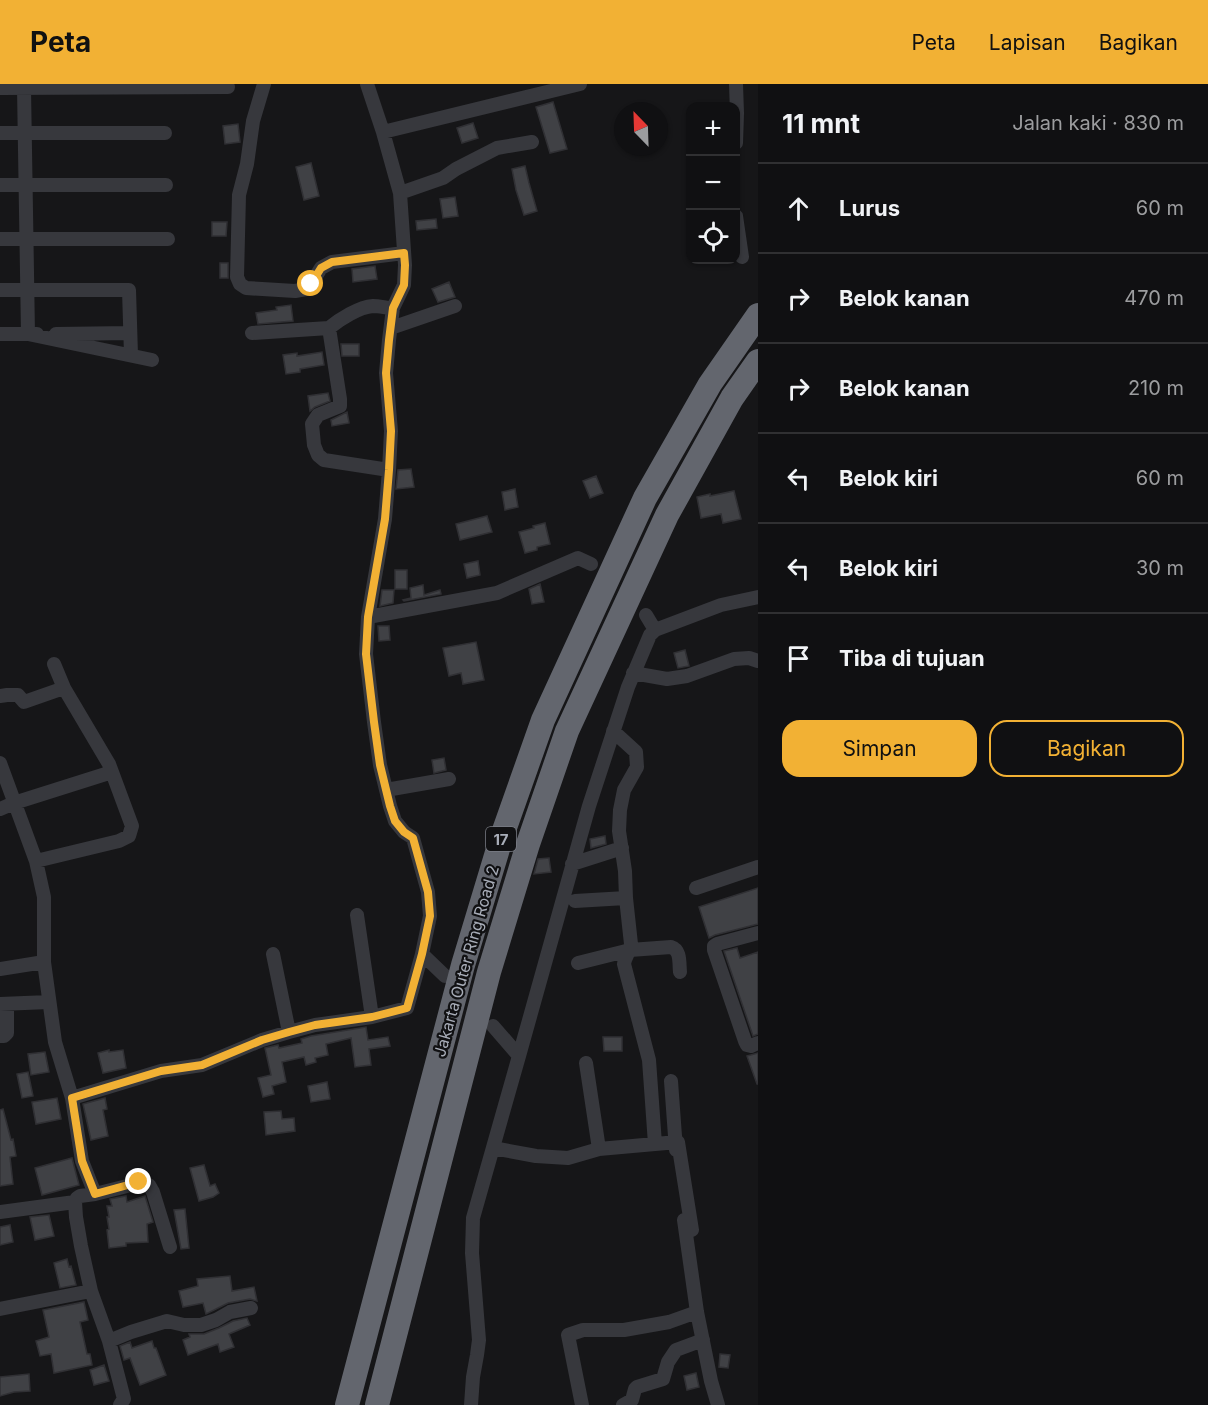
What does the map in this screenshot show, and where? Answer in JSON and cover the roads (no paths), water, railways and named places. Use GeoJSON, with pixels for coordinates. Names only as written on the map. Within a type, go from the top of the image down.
{"type":"FeatureCollection","features":[{"type":"Feature","properties":{"kind":"highway","name":"Jakarta Outer Ring Road 2"},"geometry":{"type":"LineString","coordinates":[[347,1405],[463,965],[501,839],[543,720],[645,498],[710,384],[758,315]]}},
{"type":"Feature","properties":{"kind":"highway","name":"Jakarta Outer Ring Road 2"},"geometry":{"type":"LineString","coordinates":[[377,1405],[489,972],[528,844],[567,731],[667,514],[732,398],[758,361]]}},
{"type":"Feature","properties":{"kind":"street"},"geometry":{"type":"LineString","coordinates":[[264,84],[253,121],[247,164],[239,195],[237,278],[240,284],[246,288],[295,291],[306,289],[321,268],[332,262],[404,253]]}},
{"type":"Feature","properties":{"kind":"street"},"geometry":{"type":"LineString","coordinates":[[72,1098],[161,1071],[202,1065],[262,1040],[315,1025],[372,1017],[407,1008],[430,916],[428,892],[413,838],[404,832],[395,821],[386,790],[380,765],[366,654],[368,617],[385,519],[389,470],[391,431],[386,373],[393,308],[404,285],[405,265],[400,193],[367,84]]}},
{"type":"Feature","properties":{"kind":"street"},"geometry":{"type":"LineString","coordinates":[[383,132],[580,84]]}},
{"type":"Feature","properties":{"kind":"street"},"geometry":{"type":"LineString","coordinates":[[736,84],[737,102]]}},
{"type":"Feature","properties":{"kind":"street"},"geometry":{"type":"LineString","coordinates":[[0,88],[228,87]]}},
{"type":"Feature","properties":{"kind":"street"},"geometry":{"type":"LineString","coordinates":[[24,88],[28,334]]}},
{"type":"Feature","properties":{"kind":"street"},"geometry":{"type":"LineString","coordinates":[[0,133],[165,133]]}},
{"type":"Feature","properties":{"kind":"street"},"geometry":{"type":"LineString","coordinates":[[400,193],[443,178],[497,148],[532,142]]}},
{"type":"Feature","properties":{"kind":"street"},"geometry":{"type":"LineString","coordinates":[[0,185],[166,185]]}},
{"type":"Feature","properties":{"kind":"street"},"geometry":{"type":"LineString","coordinates":[[0,239],[168,239]]}},
{"type":"Feature","properties":{"kind":"street"},"geometry":{"type":"LineString","coordinates":[[740,245],[742,257]]}},
{"type":"Feature","properties":{"kind":"street"},"geometry":{"type":"LineString","coordinates":[[0,290],[129,290],[131,355]]}},
{"type":"Feature","properties":{"kind":"street"},"geometry":{"type":"LineString","coordinates":[[252,333],[329,328],[357,311],[371,306],[393,308]]}},
{"type":"Feature","properties":{"kind":"street"},"geometry":{"type":"LineString","coordinates":[[391,327],[454,306]]}},
{"type":"Feature","properties":{"kind":"street"},"geometry":{"type":"LineString","coordinates":[[329,328],[340,406],[318,415],[312,424],[314,445],[318,455],[324,460],[389,470]]}},
{"type":"Feature","properties":{"kind":"street"},"geometry":{"type":"LineString","coordinates":[[0,334],[130,333]]}},
{"type":"Feature","properties":{"kind":"street"},"geometry":{"type":"LineString","coordinates":[[28,334],[152,360]]}},
{"type":"Feature","properties":{"kind":"street"},"geometry":{"type":"LineString","coordinates":[[368,617],[497,592],[578,558],[591,564]]}},
{"type":"Feature","properties":{"kind":"street"},"geometry":{"type":"LineString","coordinates":[[471,1405],[478,1340],[472,1253],[473,1218],[583,824],[633,673],[650,635],[655,630],[721,605],[758,597]]}},
{"type":"Feature","properties":{"kind":"street"},"geometry":{"type":"LineString","coordinates":[[646,615],[655,630]]}},
{"type":"Feature","properties":{"kind":"street"},"geometry":{"type":"LineString","coordinates":[[633,673],[667,679],[687,676],[734,659],[749,657],[758,661]]}},
{"type":"Feature","properties":{"kind":"street"},"geometry":{"type":"LineString","coordinates":[[36,861],[119,841],[129,836],[132,826],[112,772],[64,688],[54,664]]}},
{"type":"Feature","properties":{"kind":"street"},"geometry":{"type":"LineString","coordinates":[[0,696],[18,695],[24,702],[64,688]]}},
{"type":"Feature","properties":{"kind":"street"},"geometry":{"type":"LineString","coordinates":[[613,731],[636,752],[637,767],[624,790],[620,810],[620,831],[630,925],[630,950],[624,964],[649,1060],[655,1144]]}},
{"type":"Feature","properties":{"kind":"street"},"geometry":{"type":"LineString","coordinates":[[0,763],[36,861],[44,897],[44,962],[55,1042],[72,1098],[82,1161],[95,1194]]}},
{"type":"Feature","properties":{"kind":"street"},"geometry":{"type":"LineString","coordinates":[[0,809],[112,772]]}},
{"type":"Feature","properties":{"kind":"street"},"geometry":{"type":"LineString","coordinates":[[386,790],[449,779]]}},
{"type":"Feature","properties":{"kind":"street"},"geometry":{"type":"LineString","coordinates":[[572,864],[622,848]]}},
{"type":"Feature","properties":{"kind":"street"},"geometry":{"type":"LineString","coordinates":[[696,888],[758,867]]}},
{"type":"Feature","properties":{"kind":"street"},"geometry":{"type":"LineString","coordinates":[[575,901],[626,898]]}},
{"type":"Feature","properties":{"kind":"street"},"geometry":{"type":"LineString","coordinates":[[357,915],[372,1017]]}},
{"type":"Feature","properties":{"kind":"street"},"geometry":{"type":"LineString","coordinates":[[758,933],[714,946],[745,1041],[751,1046],[758,1043]]}},
{"type":"Feature","properties":{"kind":"street"},"geometry":{"type":"LineString","coordinates":[[578,963],[630,950],[671,947],[675,948],[679,958],[680,972]]}},
{"type":"Feature","properties":{"kind":"street"},"geometry":{"type":"LineString","coordinates":[[273,954],[289,1032]]}},
{"type":"Feature","properties":{"kind":"street"},"geometry":{"type":"LineString","coordinates":[[422,954],[444,976]]}},
{"type":"Feature","properties":{"kind":"street"},"geometry":{"type":"LineString","coordinates":[[0,969],[44,962]]}},
{"type":"Feature","properties":{"kind":"street"},"geometry":{"type":"LineString","coordinates":[[0,1036],[7,1034],[4,1004],[49,1002]]}},
{"type":"Feature","properties":{"kind":"street"},"geometry":{"type":"LineString","coordinates":[[493,1026],[519,1056]]}},
{"type":"Feature","properties":{"kind":"street"},"geometry":{"type":"LineString","coordinates":[[586,1063],[599,1149]]}},
{"type":"Feature","properties":{"kind":"street"},"geometry":{"type":"LineString","coordinates":[[692,1230],[671,1081],[678,1187],[697,1312],[718,1405]]}},
{"type":"Feature","properties":{"kind":"street"},"geometry":{"type":"LineString","coordinates":[[493,1148],[536,1156],[568,1158],[599,1149],[678,1142]]}},
{"type":"Feature","properties":{"kind":"street"},"geometry":{"type":"LineString","coordinates":[[0,1212],[75,1202],[80,1196],[139,1182],[149,1185],[153,1192],[170,1247]]}},
{"type":"Feature","properties":{"kind":"street"},"geometry":{"type":"LineString","coordinates":[[75,1202],[81,1246],[92,1291],[109,1341],[124,1399],[120,1405]]}},
{"type":"Feature","properties":{"kind":"street"},"geometry":{"type":"LineString","coordinates":[[0,1309],[92,1291]]}},
{"type":"Feature","properties":{"kind":"street"},"geometry":{"type":"LineString","coordinates":[[109,1341],[167,1321],[184,1325],[201,1325],[230,1312],[251,1308]]}},
{"type":"Feature","properties":{"kind":"street"},"geometry":{"type":"LineString","coordinates":[[582,1405],[568,1335],[583,1330],[624,1330],[669,1322],[697,1312]]}},
{"type":"Feature","properties":{"kind":"street"},"geometry":{"type":"LineString","coordinates":[[623,1405],[632,1400],[637,1387],[663,1379],[668,1362],[676,1350],[703,1340]]}}]}
